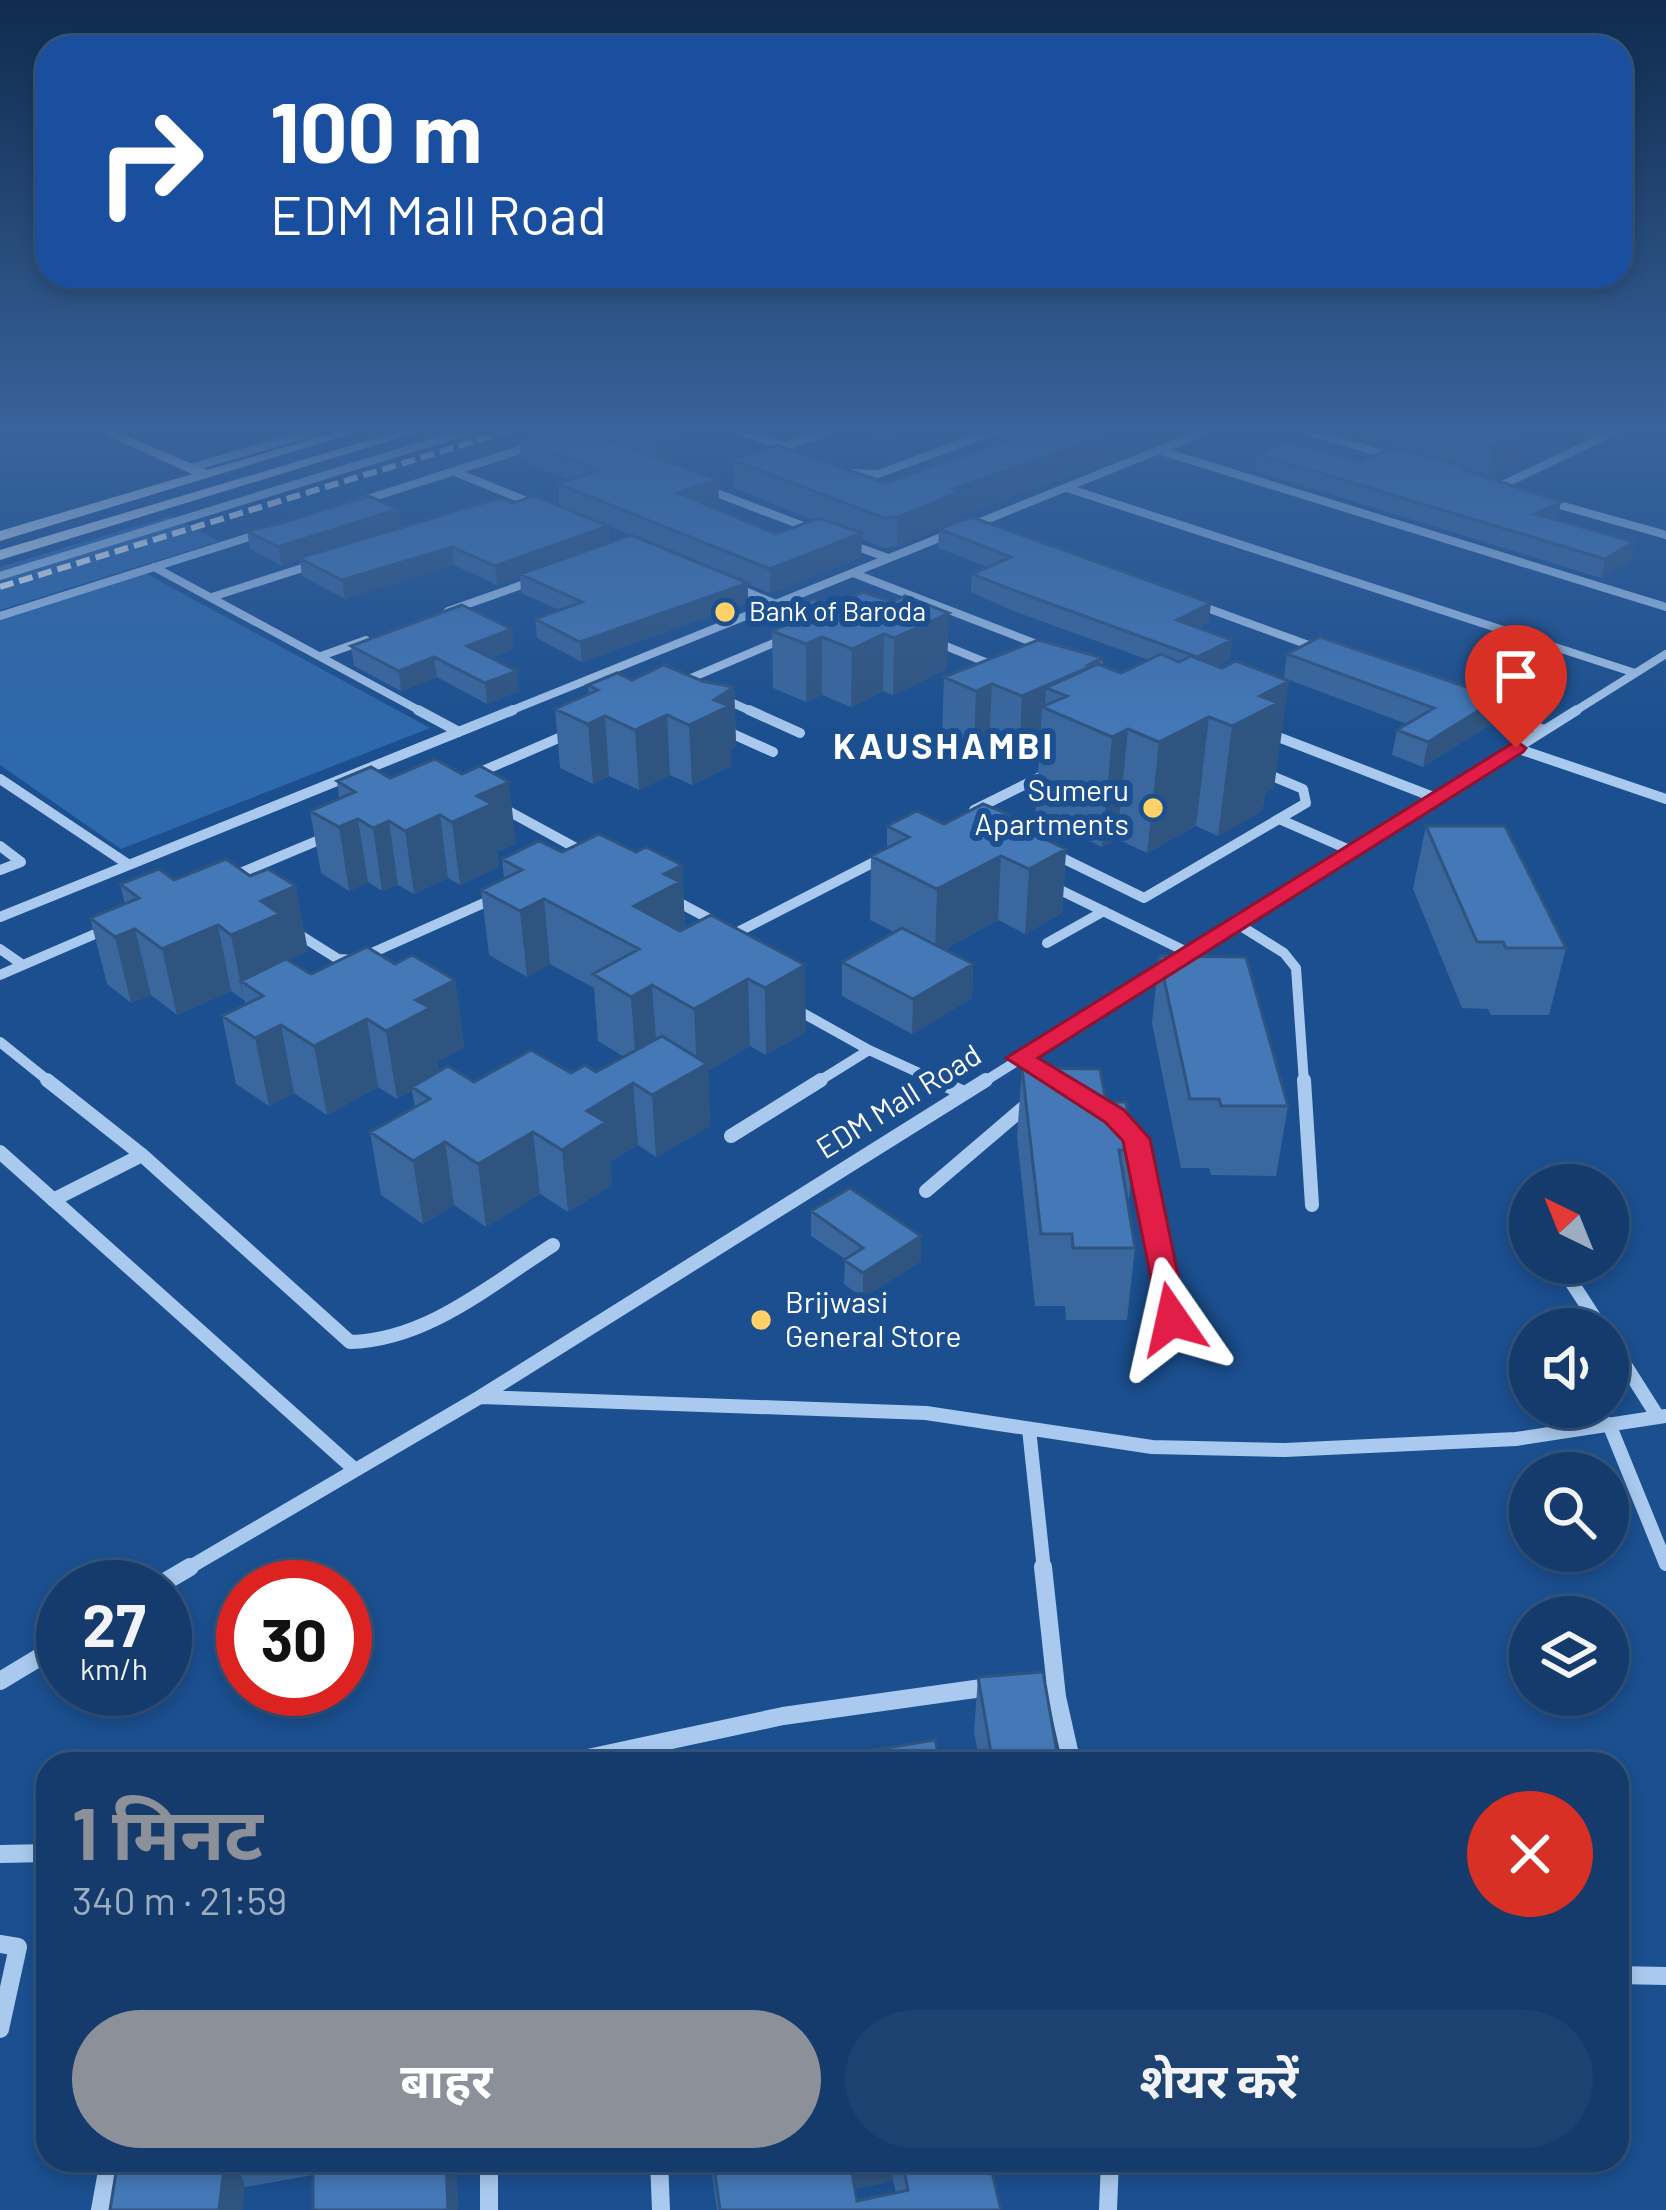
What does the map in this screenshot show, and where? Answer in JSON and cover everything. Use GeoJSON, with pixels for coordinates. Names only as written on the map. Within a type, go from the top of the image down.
{"type":"FeatureCollection","features":[{"type":"Feature","properties":{"kind":"main road"},"geometry":{"type":"LineString","coordinates":[[0,555],[70,534]]}},
{"type":"Feature","properties":{"kind":"street"},"geometry":{"type":"LineString","coordinates":[[0,576],[135,534]]}},
{"type":"Feature","properties":{"kind":"street"},"geometry":{"type":"LineString","coordinates":[[0,616],[257,534]]}},
{"type":"Feature","properties":{"kind":"street"},"geometry":{"type":"LineString","coordinates":[[0,917],[950,534]]}},
{"type":"Feature","properties":{"kind":"street"},"geometry":{"type":"LineString","coordinates":[[1208,534],[1635,673]]}},
{"type":"Feature","properties":{"kind":"street"},"geometry":{"type":"LineString","coordinates":[[1430,534],[1666,607]]}},
{"type":"Feature","properties":{"kind":"street"},"geometry":{"type":"LineString","coordinates":[[846,542],[888,558]]}},
{"type":"Feature","properties":{"kind":"street"},"geometry":{"type":"LineString","coordinates":[[211,598],[327,560]]}},
{"type":"Feature","properties":{"kind":"street"},"geometry":{"type":"LineString","coordinates":[[154,567],[460,732]]}},
{"type":"Feature","properties":{"kind":"street"},"geometry":{"type":"LineString","coordinates":[[853,573],[1067,656]]}},
{"type":"Feature","properties":{"kind":"street"},"geometry":{"type":"LineString","coordinates":[[432,617],[544,577]]}},
{"type":"Feature","properties":{"kind":"street"},"geometry":{"type":"LineString","coordinates":[[721,581],[778,605]]}},
{"type":"Feature","properties":{"kind":"street"},"geometry":{"type":"LineString","coordinates":[[1185,601],[1319,649]]}},
{"type":"Feature","properties":{"kind":"street"},"geometry":{"type":"LineString","coordinates":[[762,611],[782,618]]}},
{"type":"Feature","properties":{"kind":"street"},"geometry":{"type":"LineString","coordinates":[[800,733],[684,681],[809,628]]}},
{"type":"Feature","properties":{"kind":"street"},"geometry":{"type":"LineString","coordinates":[[321,656],[388,633]]}},
{"type":"Feature","properties":{"kind":"street"},"geometry":{"type":"LineString","coordinates":[[932,641],[999,667]]}},
{"type":"Feature","properties":{"kind":"street","name":"EDM Mall Road"},"geometry":{"type":"LineString","coordinates":[[192,1565],[480,1397],[1666,654]]}},
{"type":"Feature","properties":{"kind":"street"},"geometry":{"type":"LineString","coordinates":[[1476,705],[1544,730]]}},
{"type":"Feature","properties":{"kind":"street"},"geometry":{"type":"LineString","coordinates":[[712,725],[773,752]]}},
{"type":"Feature","properties":{"kind":"street"},"geometry":{"type":"LineString","coordinates":[[587,726],[457,782],[609,866]]}},
{"type":"Feature","properties":{"kind":"street"},"geometry":{"type":"LineString","coordinates":[[1262,731],[1436,798]]}},
{"type":"Feature","properties":{"kind":"street"},"geometry":{"type":"LineString","coordinates":[[1516,748],[1666,799]]}},
{"type":"Feature","properties":{"kind":"street"},"geometry":{"type":"LineString","coordinates":[[403,754],[421,763]]}},
{"type":"Feature","properties":{"kind":"street"},"geometry":{"type":"LineString","coordinates":[[989,822],[970,812],[1066,764]]}},
{"type":"Feature","properties":{"kind":"street"},"geometry":{"type":"LineString","coordinates":[[1047,850],[1144,898],[1306,803],[1308,794],[1243,765]]}},
{"type":"Feature","properties":{"kind":"street"},"geometry":{"type":"LineString","coordinates":[[0,778],[129,865]]}},
{"type":"Feature","properties":{"kind":"street"},"geometry":{"type":"LineString","coordinates":[[1279,819],[1352,850]]}},
{"type":"Feature","properties":{"kind":"street"},"geometry":{"type":"LineString","coordinates":[[238,895],[218,882],[340,831]]}},
{"type":"Feature","properties":{"kind":"street"},"geometry":{"type":"LineString","coordinates":[[0,846],[21,862],[0,870]]}},
{"type":"Feature","properties":{"kind":"street"},"geometry":{"type":"LineString","coordinates":[[716,943],[898,850]]}},
{"type":"Feature","properties":{"kind":"street"},"geometry":{"type":"LineString","coordinates":[[569,864],[590,855]]}},
{"type":"Feature","properties":{"kind":"street"},"geometry":{"type":"LineString","coordinates":[[1042,881],[1189,953]]}},
{"type":"Feature","properties":{"kind":"street"},"geometry":{"type":"LineString","coordinates":[[278,921],[338,959],[356,959],[508,892]]}},
{"type":"Feature","properties":{"kind":"street"},"geometry":{"type":"LineString","coordinates":[[669,898],[736,933]]}},
{"type":"Feature","properties":{"kind":"street"},"geometry":{"type":"LineString","coordinates":[[1048,943],[1103,911]]}},
{"type":"Feature","properties":{"kind":"street"},"geometry":{"type":"LineString","coordinates":[[0,975],[131,919]]}},
{"type":"Feature","properties":{"kind":"street"},"geometry":{"type":"LineString","coordinates":[[1236,923],[1284,953],[1296,968],[1312,1205]]}},
{"type":"Feature","properties":{"kind":"street"},"geometry":{"type":"LineString","coordinates":[[0,949],[22,965]]}},
{"type":"Feature","properties":{"kind":"street"},"geometry":{"type":"LineString","coordinates":[[773,996],[869,1050],[964,1093]]}},
{"type":"Feature","properties":{"kind":"street"},"geometry":{"type":"LineString","coordinates":[[0,1042],[142,1155],[350,1342],[367,1344],[401,1336],[553,1245]]}},
{"type":"Feature","properties":{"kind":"street"},"geometry":{"type":"LineString","coordinates":[[730,1136],[869,1050]]}},
{"type":"Feature","properties":{"kind":"street"},"geometry":{"type":"LineString","coordinates":[[1020,1058],[1037,1070]]}},
{"type":"Feature","properties":{"kind":"street"},"geometry":{"type":"LineString","coordinates":[[926,1191],[1040,1094]]}},
{"type":"Feature","properties":{"kind":"street"},"geometry":{"type":"LineString","coordinates":[[1114,1116],[1136,1139],[1172,1319]]}},
{"type":"Feature","properties":{"kind":"street"},"geometry":{"type":"LineString","coordinates":[[0,1152],[353,1468]]}},
{"type":"Feature","properties":{"kind":"street"},"geometry":{"type":"LineString","coordinates":[[53,1200],[142,1155]]}},
{"type":"Feature","properties":{"kind":"street"},"geometry":{"type":"LineString","coordinates":[[1629,1368],[1662,1416],[1629,1421]]}},
{"type":"Feature","properties":{"kind":"street"},"geometry":{"type":"LineString","coordinates":[[480,1397],[926,1413],[1152,1447],[1286,1450],[1516,1438],[1582,1428]]}},
{"type":"Feature","properties":{"kind":"street"},"geometry":{"type":"LineString","coordinates":[[1611,1428],[1666,1564]]}},
{"type":"Feature","properties":{"kind":"street"},"geometry":{"type":"LineString","coordinates":[[1029,1429],[1057,1697],[1069,1752]]}},
{"type":"Feature","properties":{"kind":"street"},"geometry":{"type":"LineString","coordinates":[[0,1681],[36,1659]]}},
{"type":"Feature","properties":{"kind":"street"},"geometry":{"type":"LineString","coordinates":[[657,1752],[782,1716],[1016,1683],[1057,1697]]}},
{"type":"Feature","properties":{"kind":"street"},"geometry":{"type":"LineString","coordinates":[[0,1854],[36,1853]]}},
{"type":"Feature","properties":{"kind":"street"},"geometry":{"type":"LineString","coordinates":[[0,1944],[18,1947],[0,2029]]}},
{"type":"Feature","properties":{"kind":"street"},"geometry":{"type":"LineString","coordinates":[[1629,1975],[1666,1976]]}},
{"type":"Feature","properties":{"kind":"street"},"geometry":{"type":"LineString","coordinates":[[100,2210],[107,2172]]}},
{"type":"Feature","properties":{"kind":"street"},"geometry":{"type":"LineString","coordinates":[[489,2172],[489,2210]]}},
{"type":"Feature","properties":{"kind":"street"},"geometry":{"type":"LineString","coordinates":[[659,2172],[661,2210]]}},
{"type":"Feature","properties":{"kind":"street"},"geometry":{"type":"LineString","coordinates":[[1108,2210],[1110,2172]]}},
{"type":"Feature","properties":{"kind":"shaded area"},"geometry":{"type":"Polygon","coordinates":[[[110,534],[206,534],[219,541],[0,610],[0,567],[110,534]]]}},
{"type":"Feature","properties":{"kind":"shaded area"},"geometry":{"type":"Polygon","coordinates":[[[143,572],[430,728],[121,849],[0,765],[0,618],[143,572]]]}},
{"type":"Feature","properties":{"kind":"building"},"geometry":{"type":"Polygon","coordinates":[[[253,534],[319,534],[278,547],[253,534]]]}},
{"type":"Feature","properties":{"kind":"building"},"geometry":{"type":"Polygon","coordinates":[[[379,534],[585,534],[495,566],[452,547],[342,580],[299,558],[379,534]]]}},
{"type":"Feature","properties":{"kind":"building"},"geometry":{"type":"Polygon","coordinates":[[[683,534],[859,534],[770,569],[683,534]]]}},
{"type":"Feature","properties":{"kind":"building"},"geometry":{"type":"Polygon","coordinates":[[[952,534],[1019,534],[1211,603],[1177,620],[1232,640],[1197,657],[972,574],[1011,557],[952,534]]]}},
{"type":"Feature","properties":{"kind":"building"},"geometry":{"type":"Polygon","coordinates":[[[1523,534],[1606,534],[1634,542],[1605,559],[1523,534]]]}},
{"type":"Feature","properties":{"kind":"building"},"geometry":{"type":"Polygon","coordinates":[[[631,535],[748,583],[580,642],[535,619],[582,602],[520,574],[631,535]]]}},
{"type":"Feature","properties":{"kind":"building"},"geometry":{"type":"Polygon","coordinates":[[[863,592],[892,602],[905,596],[949,613],[894,638],[884,634],[852,649],[822,637],[806,644],[772,631],[800,619],[782,613],[814,599],[831,605],[863,592]]]}},
{"type":"Feature","properties":{"kind":"building"},"geometry":{"type":"Polygon","coordinates":[[[462,605],[512,629],[467,646],[517,671],[485,683],[434,657],[399,671],[351,646],[462,605]]]}},
{"type":"Feature","properties":{"kind":"building"},"geometry":{"type":"Polygon","coordinates":[[[1320,637],[1499,698],[1428,742],[1397,730],[1434,708],[1287,654],[1320,637]]]}},
{"type":"Feature","properties":{"kind":"building"},"geometry":{"type":"Polygon","coordinates":[[[1038,640],[1103,658],[1022,696],[992,684],[976,691],[944,677],[1038,640]]]}},
{"type":"Feature","properties":{"kind":"building"},"geometry":{"type":"Polygon","coordinates":[[[1161,654],[1179,662],[1191,656],[1222,668],[1236,661],[1289,681],[1260,696],[1278,703],[1232,726],[1209,717],[1159,742],[1128,729],[1112,737],[1042,707],[1067,696],[1046,688],[1098,664],[1121,673],[1161,654]]]}},
{"type":"Feature","properties":{"kind":"building"},"geometry":{"type":"Polygon","coordinates":[[[664,665],[702,681],[734,687],[714,700],[729,706],[689,725],[667,715],[635,730],[605,716],[588,724],[555,709],[598,690],[588,685],[617,673],[632,680],[664,665]]]}},
{"type":"Feature","properties":{"kind":"building"},"geometry":{"type":"Polygon","coordinates":[[[435,759],[462,774],[480,766],[509,782],[477,796],[492,804],[452,822],[440,815],[405,831],[389,821],[373,828],[358,819],[339,827],[310,811],[355,792],[337,781],[371,767],[390,778],[435,759]]]}},
{"type":"Feature","properties":{"kind":"building"},"geometry":{"type":"Polygon","coordinates":[[[983,804],[1048,830],[1038,836],[1066,849],[1029,869],[1001,856],[937,889],[871,856],[909,837],[887,826],[917,811],[944,824],[983,804]]]}},
{"type":"Feature","properties":{"kind":"building"},"geometry":{"type":"Polygon","coordinates":[[[1426,826],[1505,826],[1566,948],[1506,948],[1503,942],[1477,942],[1426,826]]]}},
{"type":"Feature","properties":{"kind":"building"},"geometry":{"type":"Polygon","coordinates":[[[599,834],[636,852],[646,847],[682,865],[664,874],[680,882],[634,906],[680,931],[711,915],[805,965],[765,988],[748,979],[694,1009],[652,985],[631,997],[593,974],[639,949],[544,899],[520,911],[481,890],[522,870],[502,859],[539,841],[562,852],[599,834]]]}},
{"type":"Feature","properties":{"kind":"building"},"geometry":{"type":"Polygon","coordinates":[[[226,859],[250,876],[268,869],[296,886],[261,901],[280,914],[231,935],[218,925],[162,949],[135,929],[115,937],[90,918],[139,898],[120,884],[159,869],[174,880],[226,859]]]}},
{"type":"Feature","properties":{"kind":"building"},"geometry":{"type":"Polygon","coordinates":[[[902,928],[973,964],[913,999],[842,962],[902,928]]]}},
{"type":"Feature","properties":{"kind":"building"},"geometry":{"type":"Polygon","coordinates":[[[367,947],[395,964],[412,955],[455,980],[416,1000],[430,1008],[386,1031],[367,1019],[314,1046],[281,1025],[255,1038],[222,1016],[263,996],[241,981],[286,959],[311,974],[367,947]]]}},
{"type":"Feature","properties":{"kind":"building"},"geometry":{"type":"Polygon","coordinates":[[[1159,956],[1246,957],[1288,1106],[1221,1106],[1219,1099],[1190,1099],[1159,956]]]}},
{"type":"Feature","properties":{"kind":"building"},"geometry":{"type":"Polygon","coordinates":[[[662,1036],[707,1064],[652,1095],[633,1083],[587,1111],[606,1122],[562,1150],[533,1132],[478,1164],[445,1142],[413,1161],[370,1132],[430,1099],[412,1087],[448,1066],[474,1082],[531,1050],[571,1073],[585,1065],[596,1072],[662,1036]]]}},
{"type":"Feature","properties":{"kind":"building"},"geometry":{"type":"Polygon","coordinates":[[[1022,1068],[1100,1069],[1106,1102],[1126,1102],[1135,1150],[1119,1150],[1135,1248],[1073,1248],[1072,1234],[1041,1234],[1022,1068]]]}},
{"type":"Feature","properties":{"kind":"building"},"geometry":{"type":"Polygon","coordinates":[[[850,1188],[921,1236],[863,1273],[844,1260],[863,1248],[811,1211],[850,1188]]]}},
{"type":"Feature","properties":{"kind":"building"},"geometry":{"type":"Polygon","coordinates":[[[1043,1672],[1057,1752],[991,1752],[978,1677],[1043,1672]]]}},
{"type":"Feature","properties":{"kind":"building"},"geometry":{"type":"Polygon","coordinates":[[[935,1740],[938,1752],[861,1752],[935,1740]]]}},
{"type":"Feature","properties":{"kind":"building"},"geometry":{"type":"Polygon","coordinates":[[[116,2172],[224,2172],[219,2210],[110,2210],[116,2172]]]}},
{"type":"Feature","properties":{"kind":"building"},"geometry":{"type":"Polygon","coordinates":[[[313,2172],[446,2172],[448,2210],[313,2210],[313,2172]]]}},
{"type":"Feature","properties":{"kind":"building"},"geometry":{"type":"Polygon","coordinates":[[[715,2172],[852,2172],[857,2201],[908,2190],[904,2172],[992,2172],[1001,2210],[720,2210],[715,2172]]]}},
{"type":"Feature","properties":{"kind":"railway"},"geometry":{"type":"LineString","coordinates":[[0,587],[172,534]]}},
{"type":"Feature","properties":{"kind":"place","name":"Bank of Baroda"},"geometry":{"type":"Point","coordinates":[725,612]}},
{"type":"Feature","properties":{"kind":"place","name":"Sumeru Apartments"},"geometry":{"type":"Point","coordinates":[1153,808]}},
{"type":"Feature","properties":{"kind":"place","name":"Brijwasi General Store"},"geometry":{"type":"Point","coordinates":[761,1320]}},
{"type":"Feature","properties":{"kind":"district","name":"KAUSHAMBI"},"geometry":{"type":"Point","coordinates":[944,746]}},
{"type":"Feature","properties":{"kind":"route"},"geometry":{"type":"LineString","coordinates":[[1172,1319],[1136,1139],[1114,1116],[1020,1058],[1516,748]]}}]}
